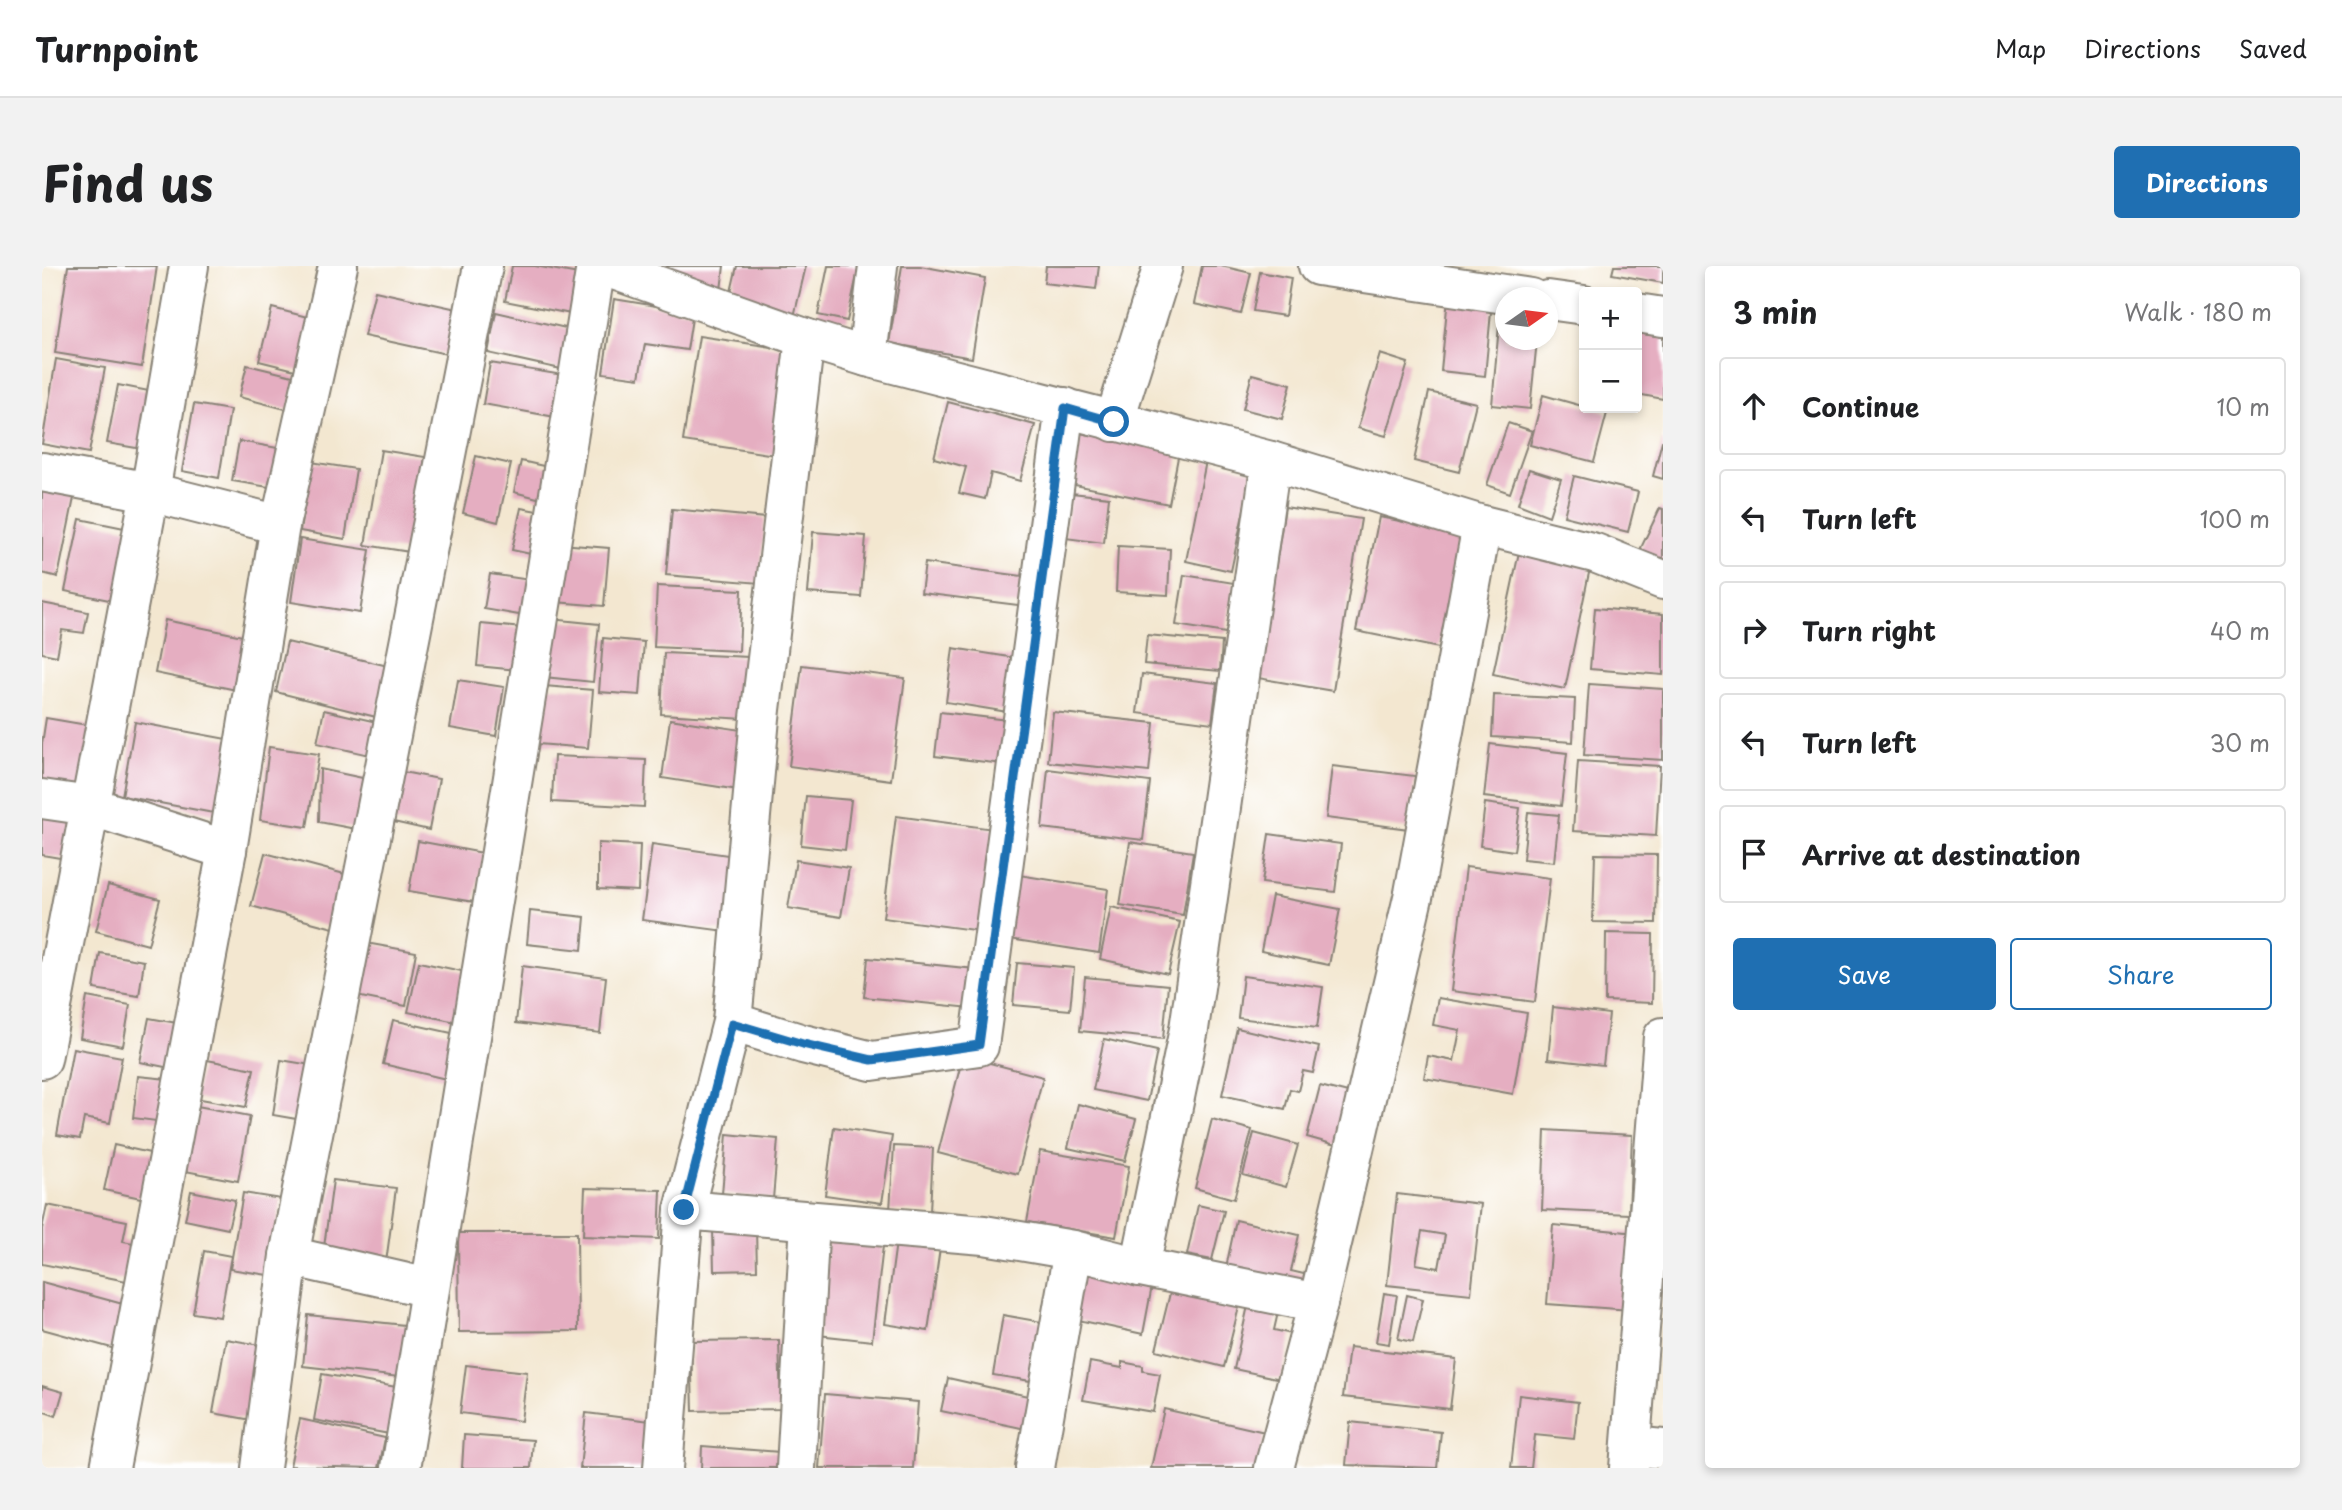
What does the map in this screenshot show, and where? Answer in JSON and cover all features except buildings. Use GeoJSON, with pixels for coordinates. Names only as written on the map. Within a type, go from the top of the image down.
{"type":"FeatureCollection","features":[{"type":"Feature","properties":{"kind":"street"},"geometry":{"type":"LineString","coordinates":[[42,1059],[150,492],[189,266]]}},
{"type":"Feature","properties":{"kind":"street"},"geometry":{"type":"LineString","coordinates":[[110,1468],[228,850],[281,525],[338,266]]}},
{"type":"Feature","properties":{"kind":"street"},"geometry":{"type":"LineString","coordinates":[[261,1468],[289,1256],[483,266]]}},
{"type":"Feature","properties":{"kind":"street"},"geometry":{"type":"LineString","coordinates":[[401,1468],[596,266]]}},
{"type":"Feature","properties":{"kind":"street"},"geometry":{"type":"LineString","coordinates":[[603,266],[805,338],[1114,422],[1271,461],[1482,525],[1595,553],[1663,580]]}},
{"type":"Feature","properties":{"kind":"street"},"geometry":{"type":"LineString","coordinates":[[867,356],[878,266]]}},
{"type":"Feature","properties":{"kind":"street"},"geometry":{"type":"LineString","coordinates":[[1114,422],[1163,266]]}},
{"type":"Feature","properties":{"kind":"street"},"geometry":{"type":"LineString","coordinates":[[1318,266],[1495,293]]}},
{"type":"Feature","properties":{"kind":"street"},"geometry":{"type":"LineString","coordinates":[[1558,301],[1579,304]]}},
{"type":"Feature","properties":{"kind":"street"},"geometry":{"type":"LineString","coordinates":[[1642,314],[1663,317]]}},
{"type":"Feature","properties":{"kind":"street"},"geometry":{"type":"LineString","coordinates":[[663,1468],[684,1210],[732,1023],[760,718],[805,338]]}},
{"type":"Feature","properties":{"kind":"street"},"geometry":{"type":"LineString","coordinates":[[732,1023],[803,1044],[872,1060],[979,1045],[1065,408]]}},
{"type":"Feature","properties":{"kind":"street"},"geometry":{"type":"LineString","coordinates":[[1140,1267],[1189,1029],[1271,461]]}},
{"type":"Feature","properties":{"kind":"street"},"geometry":{"type":"LineString","coordinates":[[42,472],[150,492],[281,525]]}},
{"type":"Feature","properties":{"kind":"street"},"geometry":{"type":"LineString","coordinates":[[1274,1468],[1318,1303],[1415,892],[1482,525]]}},
{"type":"Feature","properties":{"kind":"street"},"geometry":{"type":"LineString","coordinates":[[42,799],[90,806],[228,850]]}},
{"type":"Feature","properties":{"kind":"street"},"geometry":{"type":"LineString","coordinates":[[1641,1454],[1663,1037]]}},
{"type":"Feature","properties":{"kind":"street"},"geometry":{"type":"LineString","coordinates":[[684,1210],[984,1235],[1073,1250],[1140,1267],[1318,1303]]}},
{"type":"Feature","properties":{"kind":"street"},"geometry":{"type":"LineString","coordinates":[[796,1468],[810,1222]]}},
{"type":"Feature","properties":{"kind":"street"},"geometry":{"type":"LineString","coordinates":[[1035,1468],[1073,1250]]}},
{"type":"Feature","properties":{"kind":"street"},"geometry":{"type":"LineString","coordinates":[[289,1256],[429,1289]]}},
{"type":"Feature","properties":{"kind":"route"},"geometry":{"type":"LineString","coordinates":[[684,1210],[732,1023],[803,1044],[872,1060],[979,1045],[1065,408],[1114,422]]}}]}
